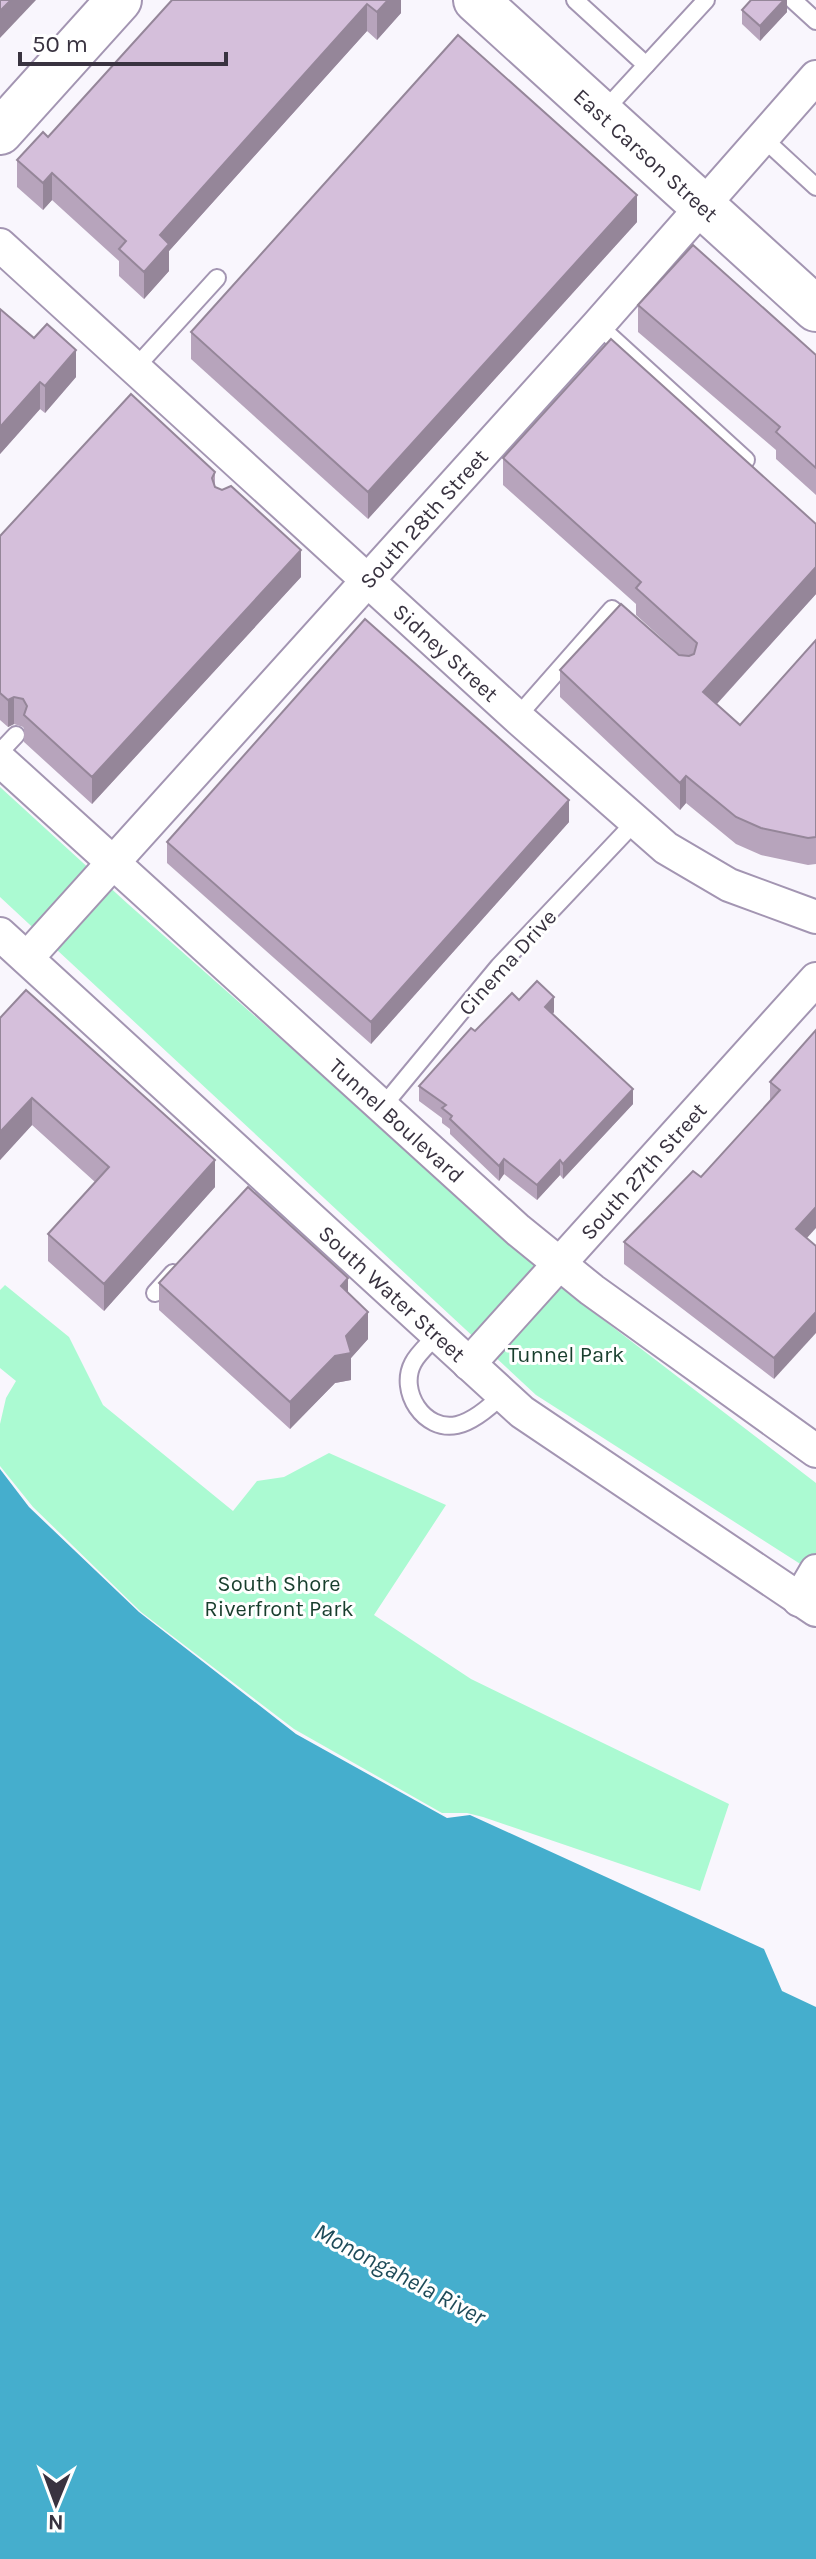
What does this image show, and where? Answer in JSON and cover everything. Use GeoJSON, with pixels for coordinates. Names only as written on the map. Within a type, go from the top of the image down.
{"type":"FeatureCollection","features":[{"type":"Feature","properties":{"kind":"main road"},"geometry":{"type":"LineString","coordinates":[[0,132],[119,0]]}},
{"type":"Feature","properties":{"kind":"main road","name":"East Carson Street"},"geometry":{"type":"LineString","coordinates":[[476,0],[816,309]]}},
{"type":"Feature","properties":{"kind":"street","name":"South 28th Street"},"geometry":{"type":"LineString","coordinates":[[27,958],[814,85]]}},
{"type":"Feature","properties":{"kind":"street","name":"Sidney Street"},"geometry":{"type":"LineString","coordinates":[[0,245],[136,367],[248,478],[368,580],[666,848],[729,885],[816,917]]}},
{"type":"Feature","properties":{"kind":"street","name":"Tunnel Boulevard"},"geometry":{"type":"LineString","coordinates":[[8,747],[114,862],[518,1230],[592,1290],[816,1451]]}},
{"type":"Feature","properties":{"kind":"street","name":"South Water Street"},"geometry":{"type":"LineString","coordinates":[[0,934],[257,1180],[522,1412],[807,1605]]}},
{"type":"Feature","properties":{"kind":"street","name":"South 27th Street"},"geometry":{"type":"LineString","coordinates":[[469,1364],[816,979]]}},
{"type":"Feature","properties":{"kind":"street"},"geometry":{"type":"LineString","coordinates":[[807,1605],[816,1571]]}},
{"type":"Feature","properties":{"kind":"lane"},"geometry":{"type":"LineString","coordinates":[[575,0],[646,65]]}},
{"type":"Feature","properties":{"kind":"lane"},"geometry":{"type":"LineString","coordinates":[[602,114],[706,0]]}},
{"type":"Feature","properties":{"kind":"lane"},"geometry":{"type":"LineString","coordinates":[[793,0],[816,21]]}},
{"type":"Feature","properties":{"kind":"lane"},"geometry":{"type":"LineString","coordinates":[[763,138],[816,187]]}},
{"type":"Feature","properties":{"kind":"lane"},"geometry":{"type":"LineString","coordinates":[[136,367],[217,278]]}},
{"type":"Feature","properties":{"kind":"lane"},"geometry":{"type":"LineString","coordinates":[[598,325],[746,460]]}},
{"type":"Feature","properties":{"kind":"lane"},"geometry":{"type":"LineString","coordinates":[[517,717],[612,609],[643,636]]}},
{"type":"Feature","properties":{"kind":"lane"},"geometry":{"type":"LineString","coordinates":[[0,752],[8,747]]}},
{"type":"Feature","properties":{"kind":"lane","name":"Cinema Drive"},"geometry":{"type":"LineString","coordinates":[[383,1106],[499,966],[635,822]]}},
{"type":"Feature","properties":{"kind":"lane"},"geometry":{"type":"LineString","coordinates":[[155,1293],[184,1261]]}},
{"type":"Feature","properties":{"kind":"lane"},"geometry":{"type":"LineString","coordinates":[[437,1335],[413,1363],[407,1383],[412,1401],[421,1413],[435,1422],[453,1426],[479,1414],[503,1394]]}},
{"type":"Feature","properties":{"kind":"green space","name":"Tunnel Park"},"geometry":{"type":"Polygon","coordinates":[[[0,787],[567,1292],[816,1483],[816,1574],[536,1395],[0,897],[0,787]]]}},
{"type":"Feature","properties":{"kind":"green space","name":"South Shore Riverfront Park"},"geometry":{"type":"Polygon","coordinates":[[[5,1285],[69,1337],[103,1405],[233,1511],[257,1481],[284,1477],[329,1453],[446,1505],[374,1615],[471,1679],[729,1804],[700,1891],[483,1817],[467,1813],[442,1813],[294,1729],[141,1612],[33,1507],[0,1466],[0,1424],[6,1398],[16,1381],[0,1368],[0,1290],[5,1285]]]}},
{"type":"Feature","properties":{"kind":"water","name":"Monongahela River"},"geometry":{"type":"Polygon","coordinates":[[[0,1469],[29,1507],[139,1612],[296,1734],[447,1818],[470,1815],[764,1949],[782,1991],[816,2007],[816,2559],[0,2559],[0,1469]]]}},
{"type":"Feature","properties":{"kind":"building"},"geometry":{"type":"Polygon","coordinates":[[[0,0],[11,0],[0,11],[0,0]]]}},
{"type":"Feature","properties":{"kind":"building"},"geometry":{"type":"Polygon","coordinates":[[[172,0],[388,0],[377,12],[367,4],[160,235],[169,244],[144,272],[119,249],[126,241],[52,173],[43,183],[17,160],[43,132],[48,137],[172,0]]]}},
{"type":"Feature","properties":{"kind":"building"},"geometry":{"type":"Polygon","coordinates":[[[751,0],[784,0],[760,26],[742,10],[751,0]]]}},
{"type":"Feature","properties":{"kind":"building"},"geometry":{"type":"Polygon","coordinates":[[[458,35],[637,195],[368,492],[191,332],[458,35]]]}},
{"type":"Feature","properties":{"kind":"building"},"geometry":{"type":"Polygon","coordinates":[[[693,245],[816,355],[816,468],[776,432],[780,427],[638,305],[693,245]]]}},
{"type":"Feature","properties":{"kind":"building"},"geometry":{"type":"Polygon","coordinates":[[[0,309],[34,338],[47,324],[76,350],[45,386],[40,382],[0,427],[0,309]]]}},
{"type":"Feature","properties":{"kind":"building"},"geometry":{"type":"Polygon","coordinates":[[[611,339],[816,524],[816,567],[703,692],[740,725],[816,640],[816,837],[761,828],[736,817],[686,776],[680,783],[560,670],[621,604],[679,655],[694,654],[697,643],[636,588],[641,582],[503,458],[611,339]]]}},
{"type":"Feature","properties":{"kind":"building"},"geometry":{"type":"Polygon","coordinates":[[[131,394],[215,472],[212,478],[215,487],[222,490],[231,486],[301,550],[92,777],[24,715],[27,706],[23,699],[14,697],[8,700],[0,693],[0,536],[131,394]]]}},
{"type":"Feature","properties":{"kind":"building"},"geometry":{"type":"Polygon","coordinates":[[[365,619],[569,800],[371,1022],[167,842],[365,619]]]}},
{"type":"Feature","properties":{"kind":"building"},"geometry":{"type":"Polygon","coordinates":[[[537,981],[554,997],[545,1007],[633,1089],[563,1164],[560,1160],[537,1185],[504,1159],[499,1166],[450,1119],[452,1116],[442,1108],[446,1105],[419,1086],[471,1028],[475,1031],[512,993],[519,1000],[537,981]]]}},
{"type":"Feature","properties":{"kind":"building"},"geometry":{"type":"Polygon","coordinates":[[[26,990],[215,1160],[104,1284],[48,1234],[109,1167],[32,1098],[0,1132],[0,1018],[26,990]]]}},
{"type":"Feature","properties":{"kind":"building"},"geometry":{"type":"Polygon","coordinates":[[[816,1030],[816,1207],[796,1229],[816,1246],[816,1312],[774,1358],[624,1242],[693,1171],[701,1177],[780,1090],[770,1082],[816,1030]]]}},
{"type":"Feature","properties":{"kind":"building"},"geometry":{"type":"Polygon","coordinates":[[[248,1187],[348,1278],[341,1286],[368,1312],[346,1336],[351,1353],[335,1356],[290,1402],[159,1283],[248,1187]]]}}]}
